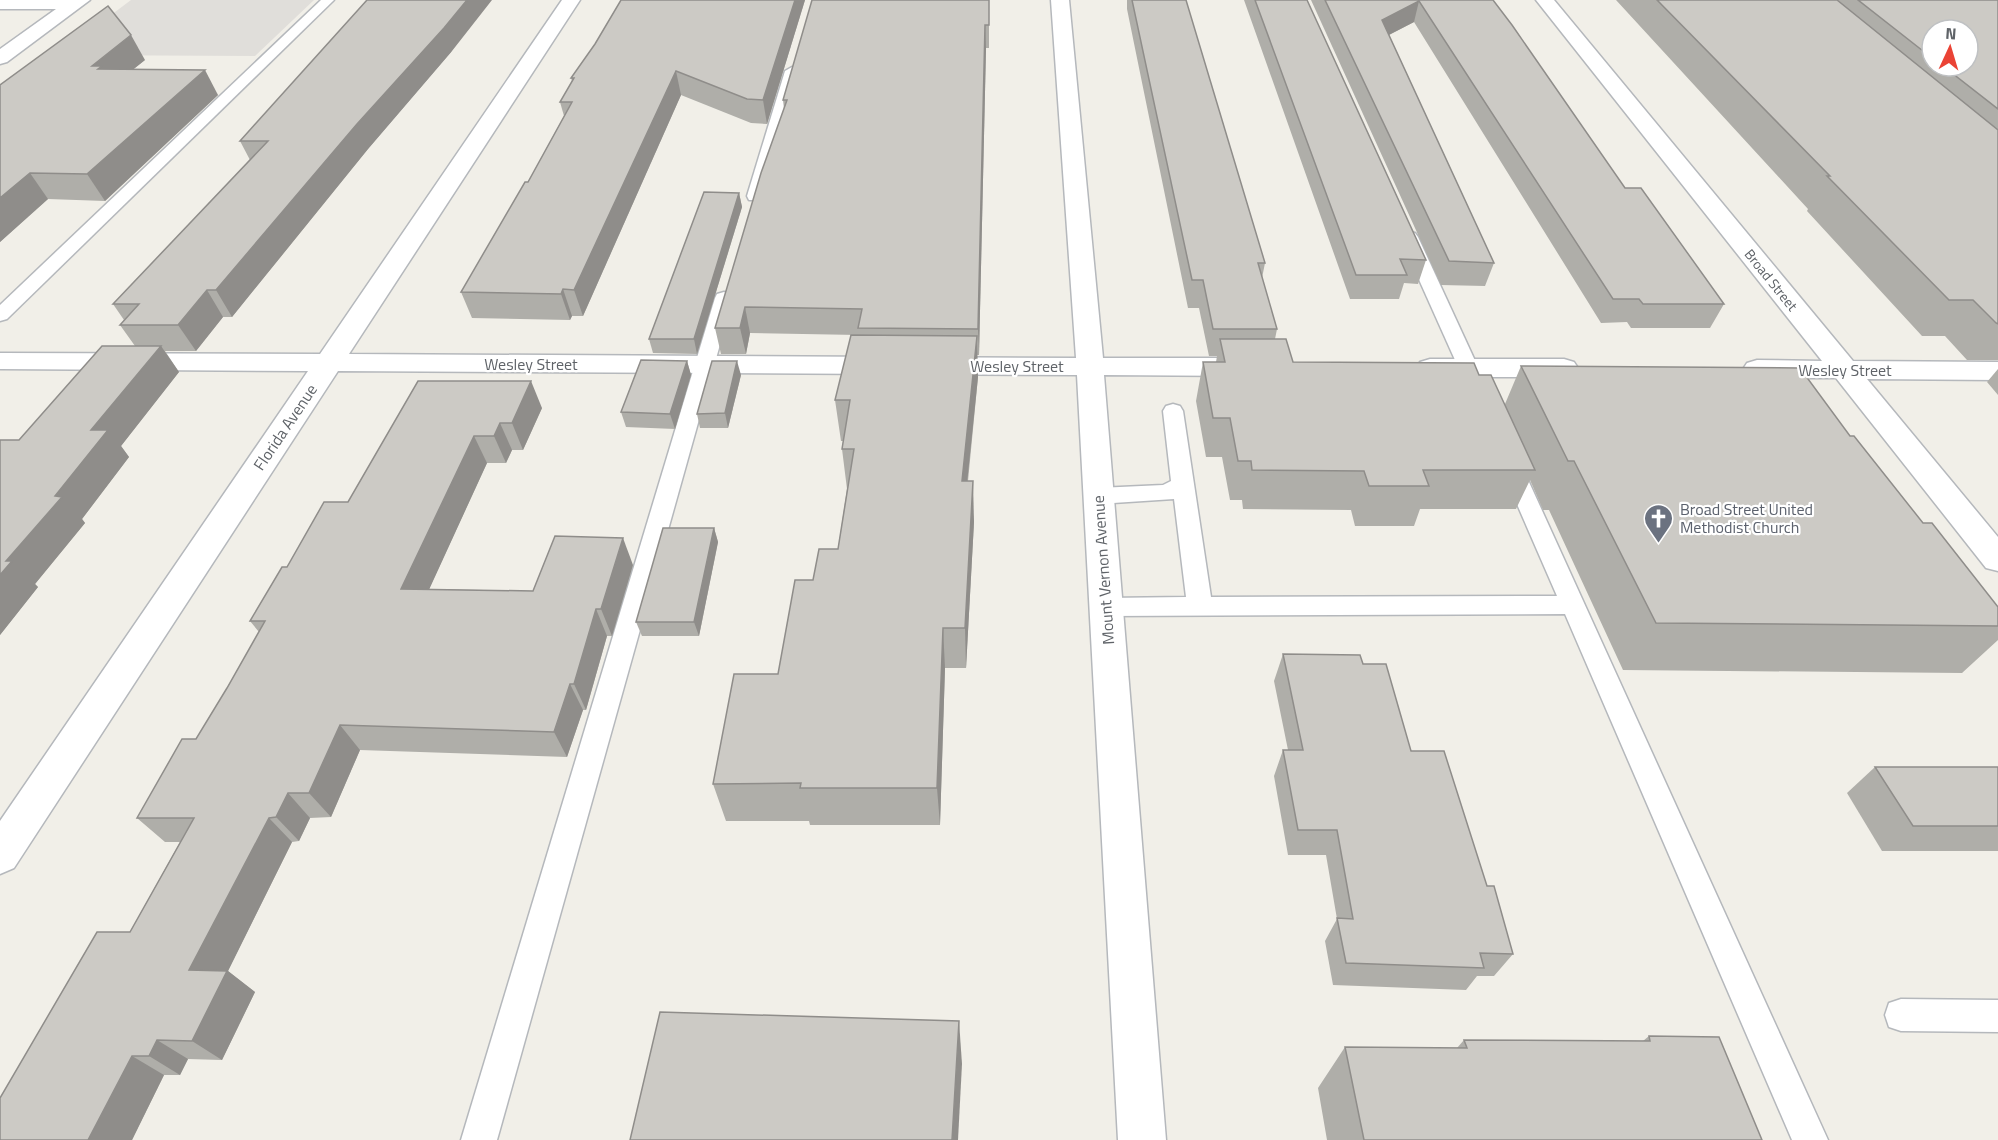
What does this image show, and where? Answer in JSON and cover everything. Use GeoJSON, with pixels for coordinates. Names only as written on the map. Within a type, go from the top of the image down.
{"type":"FeatureCollection","features":[{"type":"Feature","properties":{"kind":"street","name":"Florida Avenue"},"geometry":{"type":"LineString","coordinates":[[0,855],[571,0]]}},
{"type":"Feature","properties":{"kind":"street","name":"Mount Vernon Avenue"},"geometry":{"type":"LineString","coordinates":[[1060,0],[1090,367],[1142,1140]]}},
{"type":"Feature","properties":{"kind":"street","name":"Broad Street"},"geometry":{"type":"LineString","coordinates":[[1545,0],[1998,559]]}},
{"type":"Feature","properties":{"kind":"street"},"geometry":{"type":"LineString","coordinates":[[0,4],[78,2]]}},
{"type":"Feature","properties":{"kind":"street"},"geometry":{"type":"LineString","coordinates":[[0,58],[78,2]]}},
{"type":"Feature","properties":{"kind":"street","name":"Wesley Street"},"geometry":{"type":"LineString","coordinates":[[0,361],[1267,367]]}},
{"type":"Feature","properties":{"kind":"street"},"geometry":{"type":"LineString","coordinates":[[1409,368],[1585,369]]}},
{"type":"Feature","properties":{"kind":"street","name":"Wesley Street"},"geometry":{"type":"LineString","coordinates":[[1726,369],[1998,370]]}},
{"type":"Feature","properties":{"kind":"lane"},"geometry":{"type":"LineString","coordinates":[[0,315],[328,0]]}},
{"type":"Feature","properties":{"kind":"lane"},"geometry":{"type":"LineString","coordinates":[[749,216],[800,46]]}},
{"type":"Feature","properties":{"kind":"lane"},"geometry":{"type":"LineString","coordinates":[[1400,216],[1487,411]]}},
{"type":"Feature","properties":{"kind":"lane"},"geometry":{"type":"LineString","coordinates":[[479,1140],[732,273]]}},
{"type":"Feature","properties":{"kind":"lane"},"geometry":{"type":"LineString","coordinates":[[1173,411],[1200,606]]}},
{"type":"Feature","properties":{"kind":"lane"},"geometry":{"type":"LineString","coordinates":[[1502,443],[1810,1140]]}},
{"type":"Feature","properties":{"kind":"lane"},"geometry":{"type":"LineString","coordinates":[[1098,496],[1167,492],[1184,484]]}},
{"type":"Feature","properties":{"kind":"lane"},"geometry":{"type":"LineString","coordinates":[[1106,607],[1573,605]]}},
{"type":"Feature","properties":{"kind":"lane"},"geometry":{"type":"LineString","coordinates":[[1902,1015],[1998,1016]]}},
{"type":"Feature","properties":{"kind":"shaded area"},"geometry":{"type":"Polygon","coordinates":[[[131,0],[314,0],[255,56],[58,55],[131,0]]]}},
{"type":"Feature","properties":{"kind":"building"},"geometry":{"type":"Polygon","coordinates":[[[367,0],[467,0],[357,124],[216,290],[207,290],[178,325],[120,325],[139,304],[113,304],[268,141],[240,141],[367,0]]]}},
{"type":"Feature","properties":{"kind":"building"},"geometry":{"type":"Polygon","coordinates":[[[621,0],[795,0],[763,100],[747,99],[676,71],[574,290],[563,289],[561,294],[461,292],[525,182],[528,182],[572,102],[560,102],[574,78],[571,78],[595,44],[621,0]]]}},
{"type":"Feature","properties":{"kind":"building"},"geometry":{"type":"Polygon","coordinates":[[[812,0],[989,0],[989,25],[985,25],[978,329],[858,328],[862,309],[745,307],[740,328],[715,328],[761,173],[787,100],[783,100],[812,0]]]}},
{"type":"Feature","properties":{"kind":"building"},"geometry":{"type":"Polygon","coordinates":[[[1132,0],[1186,0],[1265,263],[1258,263],[1277,329],[1213,329],[1203,280],[1192,280],[1132,0]]]}},
{"type":"Feature","properties":{"kind":"building"},"geometry":{"type":"Polygon","coordinates":[[[1255,0],[1307,0],[1426,260],[1400,259],[1407,275],[1356,275],[1255,0]]]}},
{"type":"Feature","properties":{"kind":"building"},"geometry":{"type":"Polygon","coordinates":[[[1325,0],[1493,0],[1625,188],[1641,188],[1724,304],[1643,304],[1639,299],[1613,299],[1419,1],[1382,20],[1494,263],[1449,261],[1325,0]]]}},
{"type":"Feature","properties":{"kind":"building"},"geometry":{"type":"Polygon","coordinates":[[[1657,0],[1837,0],[1920,67],[1920,78],[1934,78],[1998,130],[1998,324],[1973,300],[1949,300],[1827,176],[1830,176],[1657,0]]]}},
{"type":"Feature","properties":{"kind":"building"},"geometry":{"type":"Polygon","coordinates":[[[1858,0],[1998,0],[1998,109],[1958,78],[1980,78],[1980,18],[1920,18],[1920,49],[1858,0]]]}},
{"type":"Feature","properties":{"kind":"building"},"geometry":{"type":"Polygon","coordinates":[[[108,6],[131,35],[92,66],[102,66],[98,69],[205,70],[87,174],[30,173],[0,198],[0,85],[108,6]]]}},
{"type":"Feature","properties":{"kind":"building"},"geometry":{"type":"Polygon","coordinates":[[[704,192],[739,193],[694,339],[649,339],[704,192]]]}},
{"type":"Feature","properties":{"kind":"building"},"geometry":{"type":"Polygon","coordinates":[[[851,335],[977,336],[962,481],[973,481],[965,628],[943,628],[937,788],[800,788],[801,783],[713,784],[734,674],[778,674],[795,580],[813,580],[819,549],[838,549],[854,449],[842,449],[850,400],[835,400],[851,335]]]}},
{"type":"Feature","properties":{"kind":"building"},"geometry":{"type":"Polygon","coordinates":[[[1220,339],[1286,339],[1293,362],[1474,363],[1479,375],[1491,375],[1535,470],[1423,470],[1429,486],[1369,486],[1364,471],[1252,470],[1251,461],[1238,461],[1230,418],[1213,418],[1203,362],[1225,362],[1220,339]]]}},
{"type":"Feature","properties":{"kind":"building"},"geometry":{"type":"Polygon","coordinates":[[[102,346],[161,346],[91,430],[108,430],[55,496],[62,497],[6,561],[12,561],[0,575],[0,440],[19,440],[102,346]]]}},
{"type":"Feature","properties":{"kind":"building"},"geometry":{"type":"Polygon","coordinates":[[[641,360],[687,361],[670,414],[621,412],[641,360]]]}},
{"type":"Feature","properties":{"kind":"building"},"geometry":{"type":"Polygon","coordinates":[[[712,361],[737,361],[725,413],[697,414],[712,361]]]}},
{"type":"Feature","properties":{"kind":"building"},"geometry":{"type":"Polygon","coordinates":[[[1521,366],[1800,368],[1850,436],[1854,436],[1923,523],[1932,523],[1998,607],[1998,626],[1656,623],[1574,461],[1568,461],[1521,366]]]}},
{"type":"Feature","properties":{"kind":"building"},"geometry":{"type":"Polygon","coordinates":[[[418,381],[531,381],[512,423],[500,423],[494,436],[474,436],[401,589],[533,591],[555,536],[623,538],[601,609],[596,609],[574,684],[570,684],[554,732],[340,725],[309,793],[288,793],[276,817],[269,818],[189,970],[227,971],[192,1041],[157,1040],[149,1056],[132,1056],[88,1140],[0,1140],[0,1098],[97,932],[130,932],[194,818],[137,818],[182,739],[196,739],[227,688],[265,621],[250,621],[282,567],[287,567],[324,502],[348,502],[418,381]]]}},
{"type":"Feature","properties":{"kind":"building"},"geometry":{"type":"Polygon","coordinates":[[[663,528],[714,528],[694,622],[636,622],[663,528]]]}},
{"type":"Feature","properties":{"kind":"building"},"geometry":{"type":"Polygon","coordinates":[[[1283,654],[1360,655],[1363,664],[1386,664],[1411,751],[1444,751],[1487,886],[1494,886],[1513,954],[1480,953],[1484,968],[1346,963],[1337,918],[1353,919],[1337,830],[1298,830],[1283,750],[1303,750],[1283,654]]]}},
{"type":"Feature","properties":{"kind":"building"},"geometry":{"type":"Polygon","coordinates":[[[1875,767],[1998,767],[1998,826],[1913,826],[1875,767]]]}},
{"type":"Feature","properties":{"kind":"building"},"geometry":{"type":"Polygon","coordinates":[[[660,1012],[959,1021],[952,1140],[630,1140],[660,1012]]]}},
{"type":"Feature","properties":{"kind":"building"},"geometry":{"type":"Polygon","coordinates":[[[1649,1036],[1719,1037],[1762,1140],[1364,1140],[1345,1047],[1467,1048],[1464,1040],[1650,1041],[1649,1036]]]}},
{"type":"Feature","properties":{"kind":"place","name":"Broad Street United Methodist Church"},"geometry":{"type":"Point","coordinates":[1659,544]}}]}
